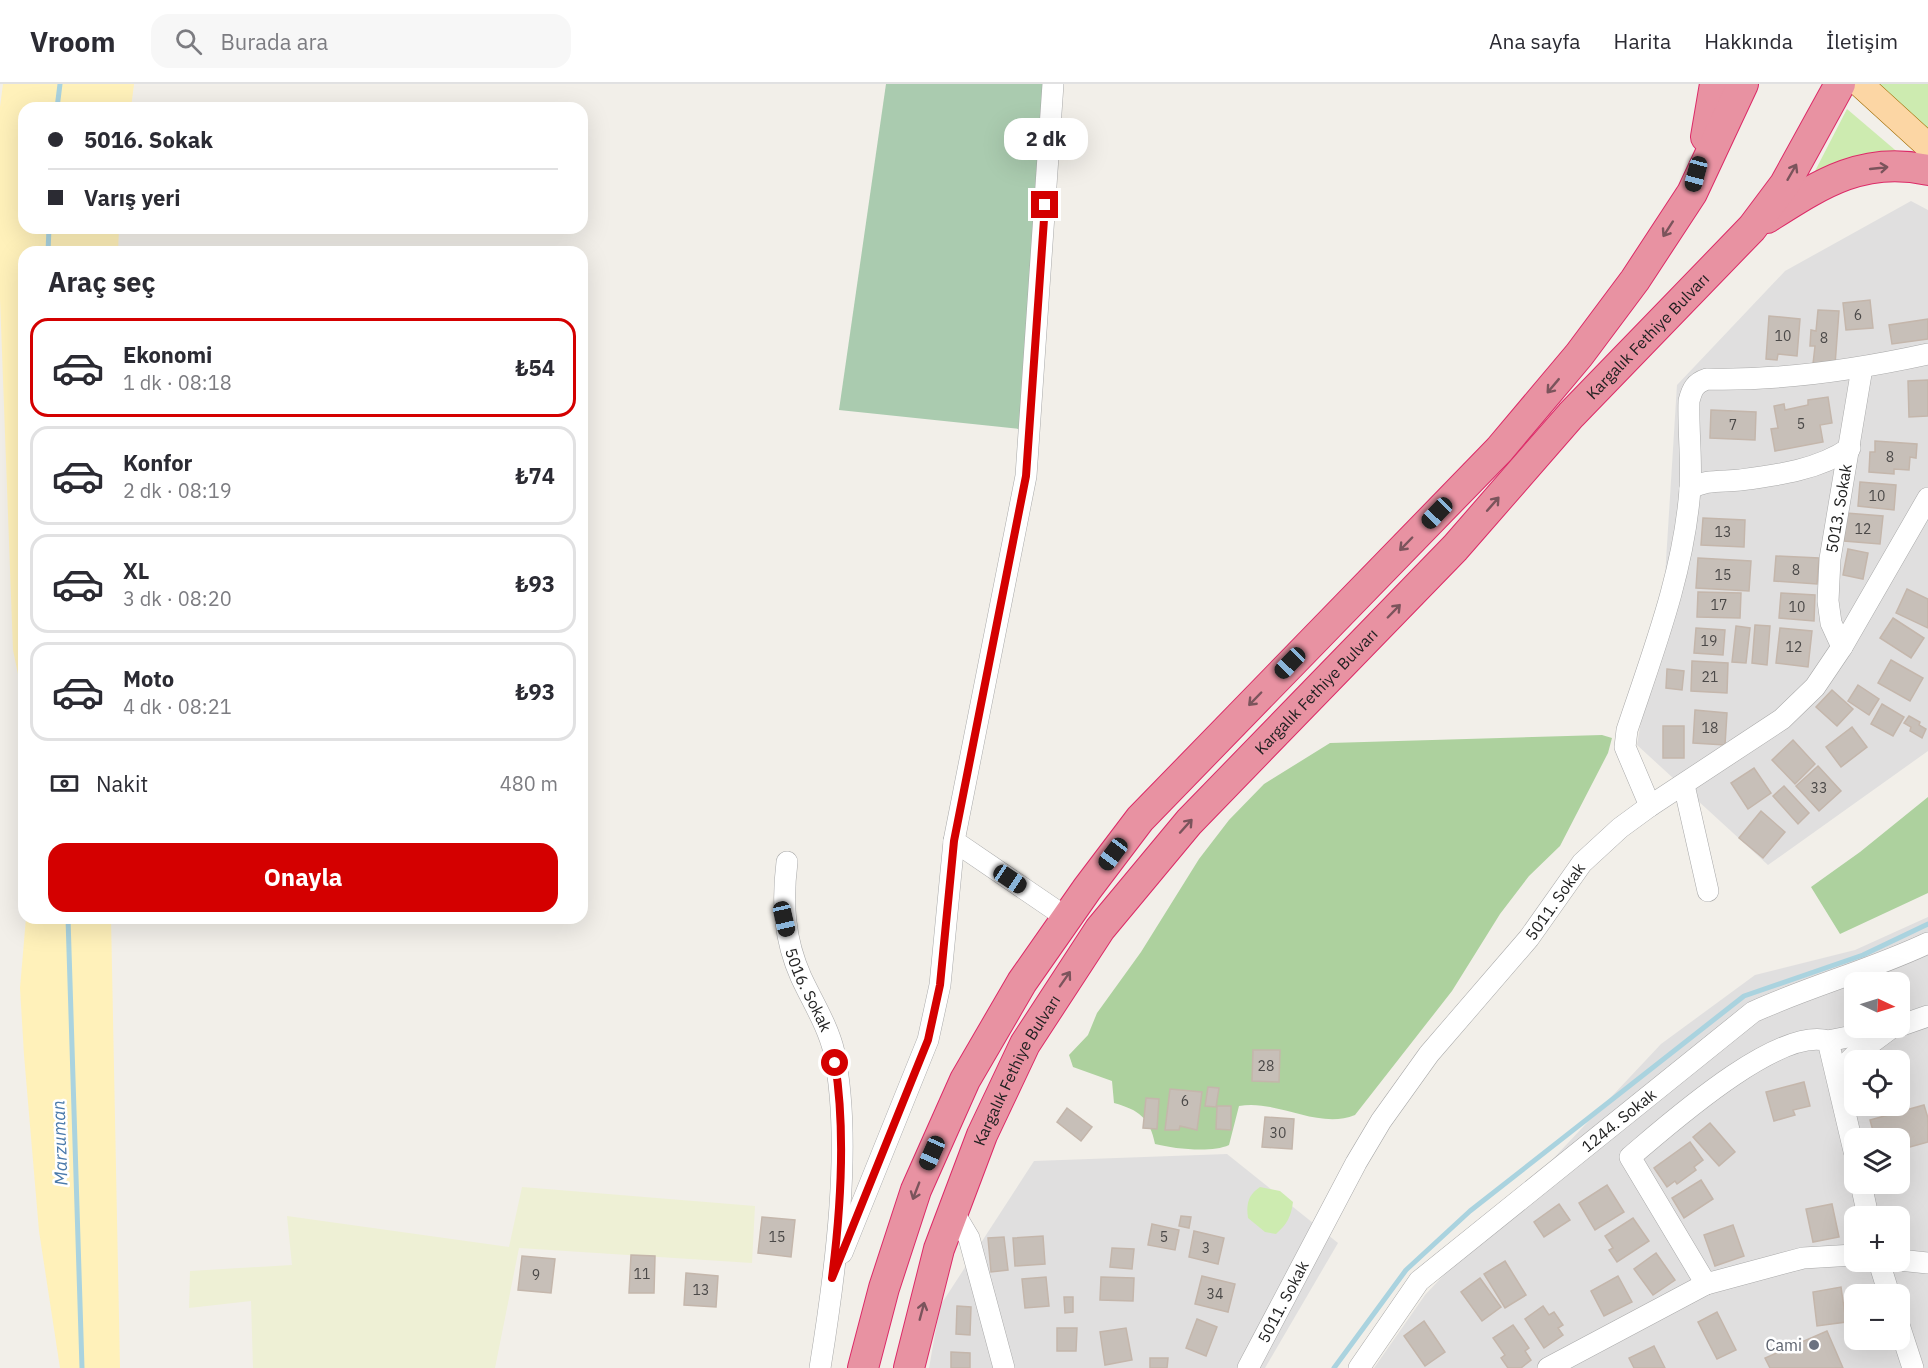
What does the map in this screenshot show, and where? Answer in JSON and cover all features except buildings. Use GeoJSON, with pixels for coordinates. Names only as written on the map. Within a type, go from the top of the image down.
{"type":"FeatureCollection","features":[{"type":"Feature","properties":{"kind":"highway"},"geometry":{"type":"LineString","coordinates":[[1692,193],[1706,136],[1715,84]]}},
{"type":"Feature","properties":{"kind":"highway"},"geometry":{"type":"LineString","coordinates":[[863,1368],[884,1288],[916,1190],[961,1090],[1022,982],[1140,819],[1499,450],[1579,355],[1635,280],[1692,193],[1743,84]]}},
{"type":"Feature","properties":{"kind":"highway","name":"Kargalık Fethiye Bulvarı"},"geometry":{"type":"LineString","coordinates":[[909,1368],[921,1312],[953,1210],[982,1135],[1025,1044],[1100,929],[1189,822],[1455,548],[1571,415],[1752,228],[1785,184],[1840,84]]}},
{"type":"Feature","properties":{"kind":"highway"},"geometry":{"type":"LineString","coordinates":[[1752,228],[1820,184],[1848,172],[1885,166],[1928,170]]}},
{"type":"Feature","properties":{"kind":"main road"},"geometry":{"type":"LineString","coordinates":[[1860,84],[1928,146]]}},
{"type":"Feature","properties":{"kind":"street"},"geometry":{"type":"LineString","coordinates":[[832,1278],[928,1040],[940,985],[954,841],[1026,476],[1053,84]]}},
{"type":"Feature","properties":{"kind":"street"},"geometry":{"type":"LineString","coordinates":[[1650,806],[1625,747],[1627,730],[1672,592],[1690,489],[1689,401],[1698,382],[1707,379],[1788,377],[1862,368],[1928,354]]}},
{"type":"Feature","properties":{"kind":"street","name":"5013. Sokak"},"geometry":{"type":"LineString","coordinates":[[1842,647],[1831,623],[1828,601],[1830,559],[1862,368]]}},
{"type":"Feature","properties":{"kind":"street"},"geometry":{"type":"LineString","coordinates":[[1690,489],[1700,482],[1738,480],[1803,469],[1831,461],[1850,448]]}},
{"type":"Feature","properties":{"kind":"street","name":"5011. Sokak"},"geometry":{"type":"LineString","coordinates":[[1248,1368],[1356,1163],[1404,1087],[1429,1054],[1529,938],[1582,863],[1620,828],[1650,806],[1795,709],[1815,687],[1842,647],[1928,498]]}},
{"type":"Feature","properties":{"kind":"street"},"geometry":{"type":"LineString","coordinates":[[1684,785],[1708,891]]}},
{"type":"Feature","properties":{"kind":"street"},"geometry":{"type":"LineString","coordinates":[[954,841],[1067,918]]}},
{"type":"Feature","properties":{"kind":"street","name":"5016. Sokak"},"geometry":{"type":"LineString","coordinates":[[787,862],[782,896],[786,927],[800,973],[833,1050],[840,1121],[840,1199],[820,1368]]}},
{"type":"Feature","properties":{"kind":"street","name":"1244. Sokak"},"geometry":{"type":"LineString","coordinates":[[1359,1368],[1419,1281],[1753,1012],[1792,994],[1849,976],[1928,943]]}},
{"type":"Feature","properties":{"kind":"street"},"geometry":{"type":"LineString","coordinates":[[1910,1022],[1928,1016]]}},
{"type":"Feature","properties":{"kind":"street"},"geometry":{"type":"LineString","coordinates":[[1706,1284],[1630,1157],[1713,1088],[1787,1045],[1819,1038],[1828,1041],[1844,1038]]}},
{"type":"Feature","properties":{"kind":"street"},"geometry":{"type":"LineString","coordinates":[[1837,1073],[1855,1054],[1878,1038]]}},
{"type":"Feature","properties":{"kind":"street"},"geometry":{"type":"LineString","coordinates":[[1828,1041],[1849,1128]]}},
{"type":"Feature","properties":{"kind":"street"},"geometry":{"type":"LineString","coordinates":[[953,1210],[969,1238],[1005,1368]]}},
{"type":"Feature","properties":{"kind":"street"},"geometry":{"type":"LineString","coordinates":[[1548,1368],[1706,1284],[1803,1258],[1844,1256]]}},
{"type":"Feature","properties":{"kind":"street"},"geometry":{"type":"LineString","coordinates":[[1910,1261],[1928,1263]]}},
{"type":"Feature","properties":{"kind":"street"},"geometry":{"type":"LineString","coordinates":[[1907,1350],[1913,1368]]}},
{"type":"Feature","properties":{"kind":"shaded area"},"geometry":{"type":"Polygon","coordinates":[[[1911,201],[1928,210],[1928,751],[1768,865],[1637,745],[1665,577],[1677,385],[1785,271],[1911,201]]]}},
{"type":"Feature","properties":{"kind":"shaded area"},"geometry":{"type":"Polygon","coordinates":[[[1928,917],[1928,1368],[1374,1368],[1425,1295],[1661,1044],[1755,975],[1855,950],[1928,917]]]}},
{"type":"Feature","properties":{"kind":"shaded area"},"geometry":{"type":"Polygon","coordinates":[[[1227,1154],[1338,1243],[1265,1368],[929,1368],[940,1306],[1034,1161],[1227,1154]]]}},
{"type":"Feature","properties":{"kind":"green space"},"geometry":{"type":"Polygon","coordinates":[[[886,84],[1048,84],[1029,430],[839,410],[886,84]]]}},
{"type":"Feature","properties":{"kind":"green space"},"geometry":{"type":"Polygon","coordinates":[[[1878,84],[1928,84],[1928,131],[1878,84]]]}},
{"type":"Feature","properties":{"kind":"green space"},"geometry":{"type":"Polygon","coordinates":[[[1847,109],[1901,155],[1814,173],[1847,109]]]}},
{"type":"Feature","properties":{"kind":"green space"},"geometry":{"type":"Polygon","coordinates":[[[1602,735],[1612,738],[1608,753],[1560,846],[1529,876],[1500,914],[1452,991],[1355,1115],[1341,1119],[1327,1119],[1268,1107],[1239,1106],[1229,1145],[1203,1150],[1163,1146],[1155,1144],[1150,1128],[1142,1116],[1114,1103],[1112,1081],[1073,1067],[1069,1055],[1088,1035],[1097,1013],[1141,952],[1199,859],[1229,820],[1264,784],[1330,743],[1602,735]]]}},
{"type":"Feature","properties":{"kind":"green space"},"geometry":{"type":"Polygon","coordinates":[[[1928,797],[1928,893],[1840,934],[1811,887],[1860,852],[1928,797]]]}},
{"type":"Feature","properties":{"kind":"green space"},"geometry":{"type":"Polygon","coordinates":[[[522,1187],[755,1206],[752,1263],[519,1248],[495,1368],[253,1368],[251,1301],[189,1308],[190,1271],[292,1265],[287,1216],[509,1247],[522,1187]]]}},
{"type":"Feature","properties":{"kind":"green space"},"geometry":{"type":"Polygon","coordinates":[[[1260,1187],[1280,1191],[1293,1202],[1288,1220],[1276,1234],[1265,1232],[1248,1218],[1249,1200],[1260,1187]]]}},
{"type":"Feature","properties":{"kind":"sand"},"geometry":{"type":"Polygon","coordinates":[[[3,84],[134,84],[132,102],[18,102],[18,234],[119,234],[118,246],[18,246],[18,674],[13,650],[0,298],[0,107],[3,84]]]}},
{"type":"Feature","properties":{"kind":"sand"},"geometry":{"type":"Polygon","coordinates":[[[25,924],[111,924],[120,1368],[60,1368],[39,1231],[20,988],[25,924]]]}},
{"type":"Feature","properties":{"kind":"waterway","name":"Marzuman"},"geometry":{"type":"LineString","coordinates":[[58,102],[60,84]]}},
{"type":"Feature","properties":{"kind":"waterway","name":"Marzuman"},"geometry":{"type":"LineString","coordinates":[[48,246],[49,234]]}},
{"type":"Feature","properties":{"kind":"waterway","name":"Marzuman"},"geometry":{"type":"LineString","coordinates":[[68,924],[82,1368]]}},
{"type":"Feature","properties":{"kind":"waterway"},"geometry":{"type":"LineString","coordinates":[[1334,1368],[1406,1270],[1470,1211],[1744,996],[1863,955],[1928,924]]}},
{"type":"Feature","properties":{"kind":"place","name":"Cami"},"geometry":{"type":"Point","coordinates":[1814,1345]}},
{"type":"Feature","properties":{"kind":"route"},"geometry":{"type":"LineString","coordinates":[[835,1063],[840,1121],[840,1199],[832,1278],[928,1040],[940,985],[954,841],[1026,476],[1045,205]]}}]}
